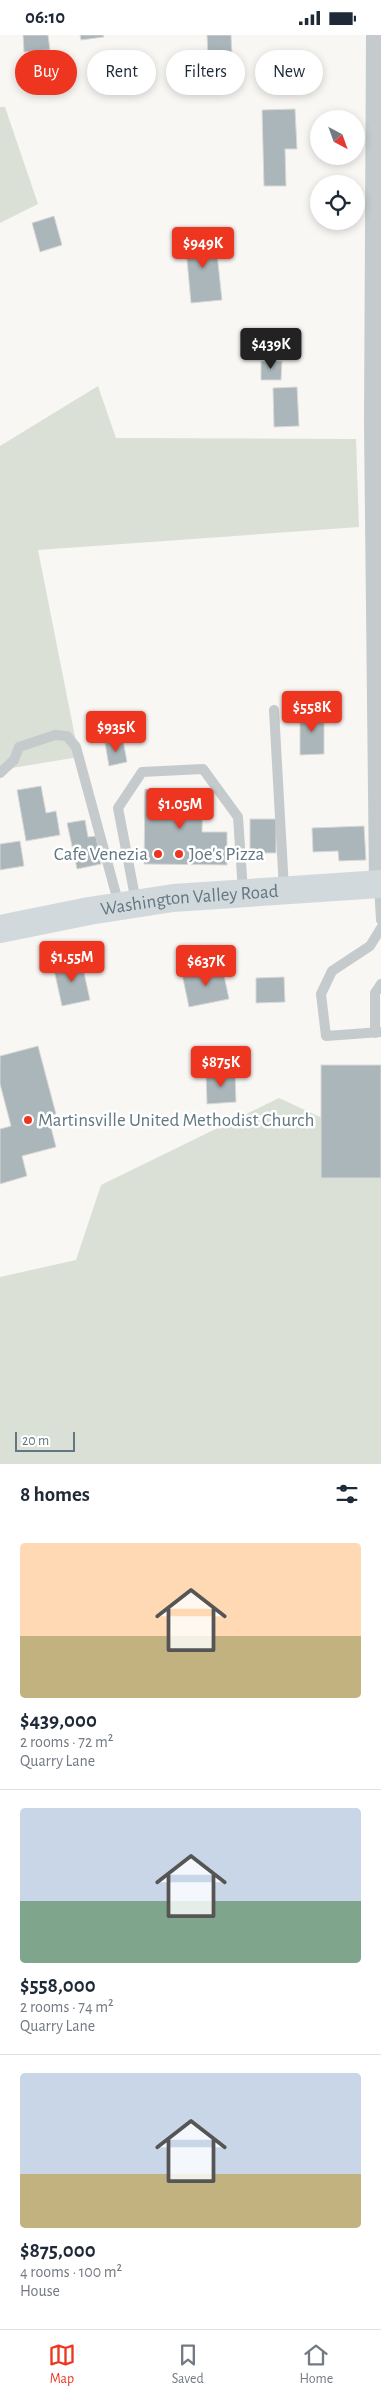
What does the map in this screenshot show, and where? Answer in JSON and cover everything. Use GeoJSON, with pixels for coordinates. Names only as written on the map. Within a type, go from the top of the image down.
{"type":"FeatureCollection","features":[{"type":"Feature","properties":{"kind":"street"},"geometry":{"type":"LineString","coordinates":[[376,35],[374,424],[380,884]]}},
{"type":"Feature","properties":{"kind":"street","name":"Washington Valley Road"},"geometry":{"type":"LineString","coordinates":[[0,925],[173,898],[380,884]]}},
{"type":"Feature","properties":{"kind":"lane"},"geometry":{"type":"LineString","coordinates":[[274,710],[284,890]]}},
{"type":"Feature","properties":{"kind":"lane"},"geometry":{"type":"LineString","coordinates":[[0,773],[14,760],[19,747],[55,735],[67,736],[76,747],[128,905]]}},
{"type":"Feature","properties":{"kind":"lane"},"geometry":{"type":"LineString","coordinates":[[128,905],[118,809],[142,772],[203,769],[238,817],[243,893]]}},
{"type":"Feature","properties":{"kind":"lane"},"geometry":{"type":"LineString","coordinates":[[380,884],[381,919]]}},
{"type":"Feature","properties":{"kind":"lane"},"geometry":{"type":"LineString","coordinates":[[381,928],[370,945],[332,971],[321,994],[326,1036],[378,1032],[376,993],[381,984]]}},
{"type":"Feature","properties":{"kind":"shaded area"},"geometry":{"type":"Polygon","coordinates":[[[0,107],[5,107],[38,204],[0,223],[0,107]]]}},
{"type":"Feature","properties":{"kind":"shaded area"},"geometry":{"type":"Polygon","coordinates":[[[98,386],[116,438],[356,439],[359,527],[38,550],[79,757],[0,770],[0,446],[98,386]]]}},
{"type":"Feature","properties":{"kind":"shaded area"},"geometry":{"type":"Polygon","coordinates":[[[279,1098],[381,1145],[381,1464],[0,1464],[0,1277],[76,1260],[101,1185],[279,1098]]]}},
{"type":"Feature","properties":{"kind":"building"},"geometry":{"type":"Polygon","coordinates":[[[23,35],[48,35],[50,50],[24,50],[23,35]]]}},
{"type":"Feature","properties":{"kind":"building"},"geometry":{"type":"Polygon","coordinates":[[[80,35],[103,35],[104,37],[81,40],[80,35]]]}},
{"type":"Feature","properties":{"kind":"building"},"geometry":{"type":"Polygon","coordinates":[[[207,35],[231,35],[232,50],[208,50],[207,35]]]}},
{"type":"Feature","properties":{"kind":"building"},"geometry":{"type":"Polygon","coordinates":[[[295,109],[297,149],[285,149],[286,186],[264,186],[262,110],[295,109]]]}},
{"type":"Feature","properties":{"kind":"building"},"geometry":{"type":"Polygon","coordinates":[[[54,216],[62,245],[40,252],[32,223],[54,216]]]}},
{"type":"Feature","properties":{"kind":"building"},"geometry":{"type":"Polygon","coordinates":[[[215,235],[222,300],[191,303],[185,238],[215,235]]]}},
{"type":"Feature","properties":{"kind":"building"},"geometry":{"type":"Polygon","coordinates":[[[261,361],[282,361],[281,380],[261,380],[261,361]]]}},
{"type":"Feature","properties":{"kind":"building"},"geometry":{"type":"Polygon","coordinates":[[[297,387],[299,426],[274,427],[273,388],[297,387]]]}},
{"type":"Feature","properties":{"kind":"building"},"geometry":{"type":"Polygon","coordinates":[[[324,711],[324,754],[300,755],[300,712],[324,711]]]}},
{"type":"Feature","properties":{"kind":"building"},"geometry":{"type":"Polygon","coordinates":[[[123,740],[127,762],[109,766],[105,743],[123,740]]]}},
{"type":"Feature","properties":{"kind":"building"},"geometry":{"type":"Polygon","coordinates":[[[41,786],[46,813],[56,811],[60,835],[26,841],[17,790],[41,786]]]}},
{"type":"Feature","properties":{"kind":"building"},"geometry":{"type":"Polygon","coordinates":[[[145,789],[203,790],[202,832],[227,832],[227,865],[144,864],[145,789]]]}},
{"type":"Feature","properties":{"kind":"building"},"geometry":{"type":"Polygon","coordinates":[[[250,819],[276,819],[276,853],[250,853],[250,819]]]}},
{"type":"Feature","properties":{"kind":"building"},"geometry":{"type":"Polygon","coordinates":[[[85,820],[88,837],[96,836],[101,864],[77,869],[67,823],[85,820]]]}},
{"type":"Feature","properties":{"kind":"building"},"geometry":{"type":"Polygon","coordinates":[[[364,826],[366,860],[339,861],[338,851],[313,852],[312,828],[364,826]]]}},
{"type":"Feature","properties":{"kind":"building"},"geometry":{"type":"Polygon","coordinates":[[[20,841],[24,866],[0,870],[0,844],[20,841]]]}},
{"type":"Feature","properties":{"kind":"building"},"geometry":{"type":"Polygon","coordinates":[[[81,959],[90,1000],[62,1006],[53,965],[81,959]]]}},
{"type":"Feature","properties":{"kind":"building"},"geometry":{"type":"Polygon","coordinates":[[[222,966],[229,999],[189,1007],[182,974],[222,966]]]}},
{"type":"Feature","properties":{"kind":"building"},"geometry":{"type":"Polygon","coordinates":[[[284,977],[285,1002],[256,1003],[256,978],[284,977]]]}},
{"type":"Feature","properties":{"kind":"building"},"geometry":{"type":"Polygon","coordinates":[[[38,1046],[56,1114],[48,1116],[56,1147],[22,1156],[27,1176],[0,1184],[0,1129],[11,1126],[0,1084],[0,1056],[38,1046]]]}},
{"type":"Feature","properties":{"kind":"building"},"geometry":{"type":"Polygon","coordinates":[[[321,1065],[381,1065],[381,1178],[321,1178],[321,1065]]]}},
{"type":"Feature","properties":{"kind":"building"},"geometry":{"type":"Polygon","coordinates":[[[235,1072],[236,1102],[207,1104],[206,1073],[235,1072]]]}},
{"type":"Feature","properties":{"kind":"place","name":"Cafe Venezia"},"geometry":{"type":"Point","coordinates":[158,854]}},
{"type":"Feature","properties":{"kind":"place","name":"Joe's Pizza"},"geometry":{"type":"Point","coordinates":[179,854]}},
{"type":"Feature","properties":{"kind":"place","name":"Martinsville United Methodist Church"},"geometry":{"type":"Point","coordinates":[28,1120]}}]}
